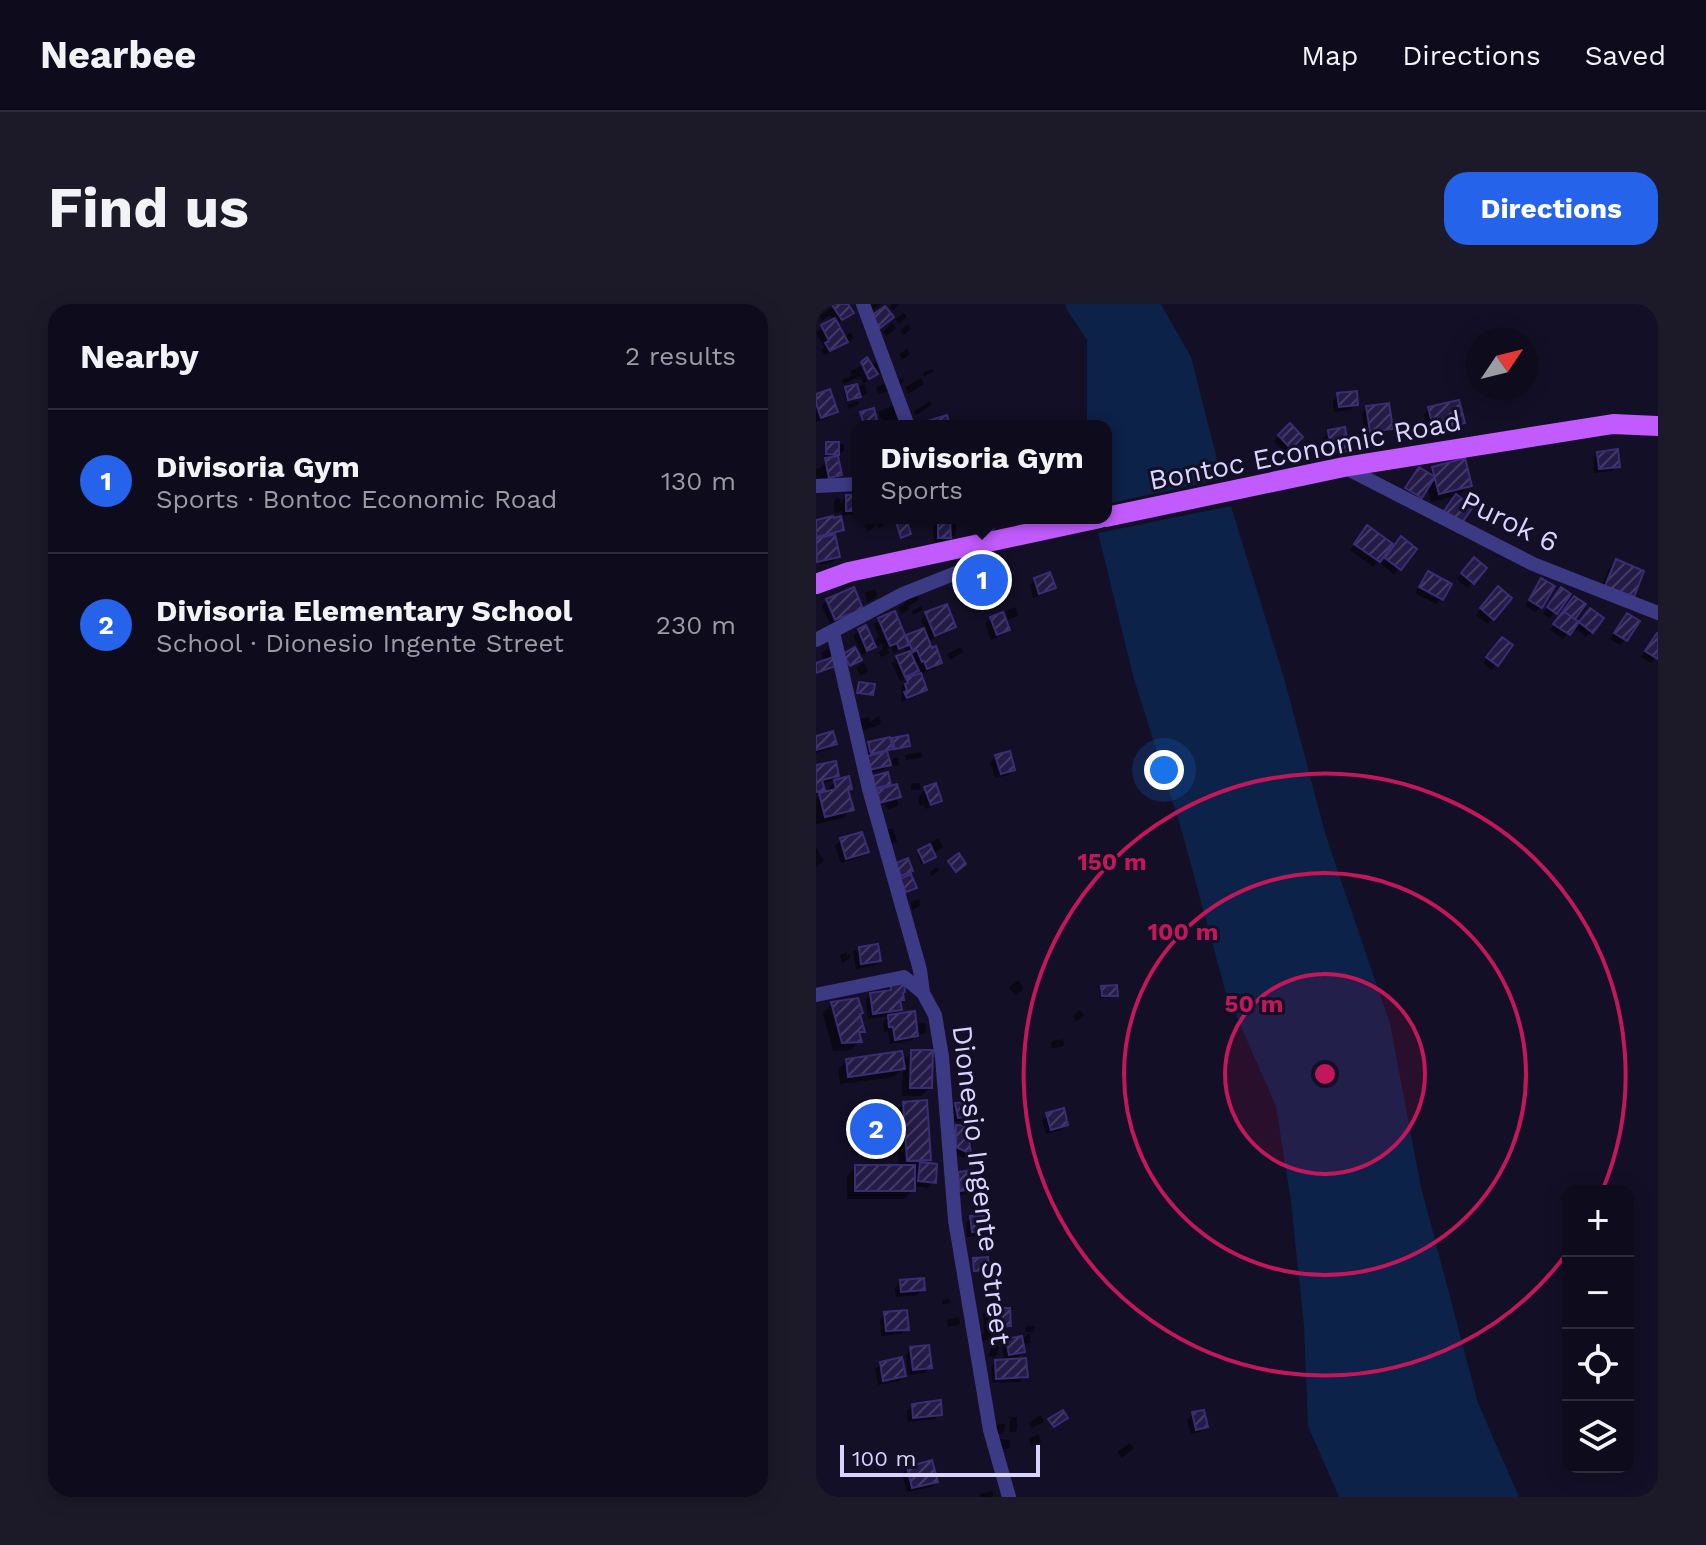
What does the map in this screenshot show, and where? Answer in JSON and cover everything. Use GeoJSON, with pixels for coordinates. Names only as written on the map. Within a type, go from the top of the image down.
{"type":"FeatureCollection","features":[{"type":"Feature","properties":{"kind":"main road","name":"Bontoc Economic Road"},"geometry":{"type":"LineString","coordinates":[[1112,515],[1344,467],[1613,424],[1658,425]]}},
{"type":"Feature","properties":{"kind":"main road","name":"Bontoc Economic Road"},"geometry":{"type":"LineString","coordinates":[[816,584],[849,572],[1070,524]]}},
{"type":"Feature","properties":{"kind":"street"},"geometry":{"type":"LineString","coordinates":[[863,304],[906,420]]}},
{"type":"Feature","properties":{"kind":"street","name":"Purok 6"},"geometry":{"type":"LineString","coordinates":[[1344,467],[1533,564],[1658,613]]}},
{"type":"Feature","properties":{"kind":"street"},"geometry":{"type":"LineString","coordinates":[[816,486],[852,484]]}},
{"type":"Feature","properties":{"kind":"street"},"geometry":{"type":"LineString","coordinates":[[816,640],[903,594],[966,569]]}},
{"type":"Feature","properties":{"kind":"street"},"geometry":{"type":"LineString","coordinates":[[833,632],[869,789],[920,970],[923,993]]}},
{"type":"Feature","properties":{"kind":"street","name":"Dionesio Ingente Street"},"geometry":{"type":"LineString","coordinates":[[816,995],[904,977],[923,993],[935,1015],[942,1057],[955,1220],[990,1430],[1009,1497]]}},
{"type":"Feature","properties":{"kind":"water"},"geometry":{"type":"Polygon","coordinates":[[[1065,304],[1161,304],[1191,357],[1222,479],[1112,503],[1112,420],[1087,420],[1087,340],[1065,304]]]}},
{"type":"Feature","properties":{"kind":"water"},"geometry":{"type":"Polygon","coordinates":[[[1231,506],[1284,678],[1326,836],[1390,1024],[1421,1187],[1478,1403],[1519,1497],[1339,1497],[1308,1426],[1304,1326],[1291,1202],[1276,1106],[1225,990],[1181,828],[1134,679],[1098,533],[1231,506]]]}},
{"type":"Feature","properties":{"kind":"building"},"geometry":{"type":"Polygon","coordinates":[[[834,304],[848,304],[854,313],[842,320],[834,304]]]}},
{"type":"Feature","properties":{"kind":"building"},"geometry":{"type":"Polygon","coordinates":[[[885,306],[894,317],[880,328],[871,316],[885,306]]]}},
{"type":"Feature","properties":{"kind":"building"},"geometry":{"type":"Polygon","coordinates":[[[835,318],[848,342],[830,351],[821,325],[835,318]]]}},
{"type":"Feature","properties":{"kind":"building"},"geometry":{"type":"Polygon","coordinates":[[[867,357],[878,374],[869,379],[861,362],[867,357]]]}},
{"type":"Feature","properties":{"kind":"building"},"geometry":{"type":"Polygon","coordinates":[[[857,384],[861,397],[848,400],[845,387],[857,384]]]}},
{"type":"Feature","properties":{"kind":"building"},"geometry":{"type":"Polygon","coordinates":[[[830,389],[838,412],[821,418],[816,394],[830,389]]]}},
{"type":"Feature","properties":{"kind":"building"},"geometry":{"type":"Polygon","coordinates":[[[1357,391],[1358,405],[1339,407],[1337,393],[1357,391]]]}},
{"type":"Feature","properties":{"kind":"building"},"geometry":{"type":"Polygon","coordinates":[[[1459,400],[1465,423],[1434,431],[1428,407],[1459,400]]]}},
{"type":"Feature","properties":{"kind":"building"},"geometry":{"type":"Polygon","coordinates":[[[1389,403],[1393,429],[1370,432],[1366,406],[1389,403]]]}},
{"type":"Feature","properties":{"kind":"building"},"geometry":{"type":"Polygon","coordinates":[[[874,408],[877,420],[863,420],[860,412],[874,408]]]}},
{"type":"Feature","properties":{"kind":"building"},"geometry":{"type":"Polygon","coordinates":[[[947,415],[948,420],[931,420],[947,415]]]}},
{"type":"Feature","properties":{"kind":"building"},"geometry":{"type":"Polygon","coordinates":[[[1290,423],[1303,437],[1291,449],[1278,435],[1290,423]]]}},
{"type":"Feature","properties":{"kind":"building"},"geometry":{"type":"Polygon","coordinates":[[[1345,427],[1349,451],[1331,454],[1328,430],[1345,427]]]}},
{"type":"Feature","properties":{"kind":"building"},"geometry":{"type":"Polygon","coordinates":[[[826,442],[839,442],[839,455],[826,454],[826,442]]]}},
{"type":"Feature","properties":{"kind":"building"},"geometry":{"type":"Polygon","coordinates":[[[1618,449],[1620,467],[1599,469],[1597,452],[1618,449]]]}},
{"type":"Feature","properties":{"kind":"building"},"geometry":{"type":"Polygon","coordinates":[[[838,456],[842,475],[829,478],[825,458],[838,456]]]}},
{"type":"Feature","properties":{"kind":"building"},"geometry":{"type":"Polygon","coordinates":[[[1465,458],[1472,486],[1439,494],[1432,467],[1465,458]]]}},
{"type":"Feature","properties":{"kind":"building"},"geometry":{"type":"Polygon","coordinates":[[[1419,467],[1435,477],[1422,498],[1405,488],[1419,467]]]}},
{"type":"Feature","properties":{"kind":"building"},"geometry":{"type":"Polygon","coordinates":[[[1456,494],[1473,507],[1461,524],[1444,511],[1456,494]]]}},
{"type":"Feature","properties":{"kind":"building"},"geometry":{"type":"Polygon","coordinates":[[[846,495],[852,495],[852,511],[846,511],[846,495]]]}},
{"type":"Feature","properties":{"kind":"building"},"geometry":{"type":"Polygon","coordinates":[[[841,516],[844,530],[816,537],[816,520],[841,516]]]}},
{"type":"Feature","properties":{"kind":"building"},"geometry":{"type":"Polygon","coordinates":[[[897,524],[908,524],[911,534],[901,538],[897,524]]]}},
{"type":"Feature","properties":{"kind":"building"},"geometry":{"type":"Polygon","coordinates":[[[938,524],[950,524],[951,538],[938,538],[938,524]]]}},
{"type":"Feature","properties":{"kind":"building"},"geometry":{"type":"Polygon","coordinates":[[[1367,525],[1393,544],[1380,562],[1354,544],[1367,525]]]}},
{"type":"Feature","properties":{"kind":"building"},"geometry":{"type":"Polygon","coordinates":[[[835,534],[840,557],[817,562],[816,539],[835,534]]]}},
{"type":"Feature","properties":{"kind":"building"},"geometry":{"type":"Polygon","coordinates":[[[1401,536],[1417,549],[1401,570],[1385,558],[1401,536]]]}},
{"type":"Feature","properties":{"kind":"building"},"geometry":{"type":"Polygon","coordinates":[[[1474,557],[1487,568],[1474,584],[1461,573],[1474,557]]]}},
{"type":"Feature","properties":{"kind":"building"},"geometry":{"type":"Polygon","coordinates":[[[1616,559],[1644,571],[1634,597],[1605,586],[1616,559]]]}},
{"type":"Feature","properties":{"kind":"building"},"geometry":{"type":"Polygon","coordinates":[[[986,569],[995,594],[981,599],[972,574],[986,569]]]}},
{"type":"Feature","properties":{"kind":"building"},"geometry":{"type":"Polygon","coordinates":[[[1428,571],[1452,584],[1443,600],[1419,587],[1428,571]]]}},
{"type":"Feature","properties":{"kind":"building"},"geometry":{"type":"Polygon","coordinates":[[[1050,572],[1056,588],[1039,594],[1034,578],[1050,572]]]}},
{"type":"Feature","properties":{"kind":"building"},"geometry":{"type":"Polygon","coordinates":[[[1541,578],[1555,586],[1542,608],[1529,600],[1541,578]]]}},
{"type":"Feature","properties":{"kind":"building"},"geometry":{"type":"Polygon","coordinates":[[[1498,586],[1512,598],[1494,620],[1480,608],[1498,586]]]}},
{"type":"Feature","properties":{"kind":"building"},"geometry":{"type":"Polygon","coordinates":[[[854,587],[863,609],[835,620],[826,599],[854,587]]]}},
{"type":"Feature","properties":{"kind":"building"},"geometry":{"type":"Polygon","coordinates":[[[1561,587],[1571,594],[1557,614],[1547,607],[1561,587]]]}},
{"type":"Feature","properties":{"kind":"building"},"geometry":{"type":"Polygon","coordinates":[[[1574,596],[1586,604],[1575,619],[1563,611],[1574,596]]]}},
{"type":"Feature","properties":{"kind":"building"},"geometry":{"type":"Polygon","coordinates":[[[947,604],[956,627],[935,636],[925,612],[947,604]]]}},
{"type":"Feature","properties":{"kind":"building"},"geometry":{"type":"Polygon","coordinates":[[[1590,608],[1604,618],[1593,633],[1579,622],[1590,608]]]}},
{"type":"Feature","properties":{"kind":"building"},"geometry":{"type":"Polygon","coordinates":[[[895,611],[909,645],[899,649],[897,643],[890,646],[878,618],[895,611]]]}},
{"type":"Feature","properties":{"kind":"building"},"geometry":{"type":"Polygon","coordinates":[[[1563,611],[1579,622],[1570,635],[1553,624],[1563,611]]]}},
{"type":"Feature","properties":{"kind":"building"},"geometry":{"type":"Polygon","coordinates":[[[1003,612],[1010,630],[997,635],[990,617],[1003,612]]]}},
{"type":"Feature","properties":{"kind":"building"},"geometry":{"type":"Polygon","coordinates":[[[1627,613],[1640,621],[1627,641],[1614,633],[1627,613]]]}},
{"type":"Feature","properties":{"kind":"building"},"geometry":{"type":"Polygon","coordinates":[[[866,625],[876,647],[867,651],[858,629],[866,625]]]}},
{"type":"Feature","properties":{"kind":"building"},"geometry":{"type":"Polygon","coordinates":[[[924,628],[932,648],[936,646],[942,663],[927,669],[917,650],[913,652],[906,635],[924,628]]]}},
{"type":"Feature","properties":{"kind":"building"},"geometry":{"type":"Polygon","coordinates":[[[1658,634],[1658,659],[1645,651],[1658,634]]]}},
{"type":"Feature","properties":{"kind":"building"},"geometry":{"type":"Polygon","coordinates":[[[1502,637],[1513,645],[1498,666],[1486,657],[1502,637]]]}},
{"type":"Feature","properties":{"kind":"building"},"geometry":{"type":"Polygon","coordinates":[[[855,647],[862,660],[850,666],[843,654],[855,647]]]}},
{"type":"Feature","properties":{"kind":"building"},"geometry":{"type":"Polygon","coordinates":[[[910,651],[919,671],[905,677],[896,656],[910,651]]]}},
{"type":"Feature","properties":{"kind":"building"},"geometry":{"type":"Polygon","coordinates":[[[833,657],[836,666],[816,673],[816,663],[833,657]]]}},
{"type":"Feature","properties":{"kind":"building"},"geometry":{"type":"Polygon","coordinates":[[[921,673],[927,690],[907,698],[904,692],[907,691],[906,678],[921,673]]]}},
{"type":"Feature","properties":{"kind":"building"},"geometry":{"type":"Polygon","coordinates":[[[859,682],[875,684],[873,695],[857,693],[859,682]]]}},
{"type":"Feature","properties":{"kind":"building"},"geometry":{"type":"Polygon","coordinates":[[[833,731],[837,744],[816,750],[816,736],[833,731]]]}},
{"type":"Feature","properties":{"kind":"building"},"geometry":{"type":"Polygon","coordinates":[[[908,735],[910,746],[895,749],[892,738],[908,735]]]}},
{"type":"Feature","properties":{"kind":"building"},"geometry":{"type":"Polygon","coordinates":[[[890,737],[893,749],[871,754],[868,742],[890,737]]]}},
{"type":"Feature","properties":{"kind":"building"},"geometry":{"type":"Polygon","coordinates":[[[887,751],[891,765],[869,770],[865,757],[887,751]]]}},
{"type":"Feature","properties":{"kind":"building"},"geometry":{"type":"Polygon","coordinates":[[[1010,751],[1015,770],[1001,774],[995,755],[1010,751]]]}},
{"type":"Feature","properties":{"kind":"building"},"geometry":{"type":"Polygon","coordinates":[[[836,761],[839,776],[822,780],[825,790],[816,792],[816,765],[836,761]]]}},
{"type":"Feature","properties":{"kind":"building"},"geometry":{"type":"Polygon","coordinates":[[[888,772],[891,785],[875,788],[873,776],[888,772]]]}},
{"type":"Feature","properties":{"kind":"building"},"geometry":{"type":"Polygon","coordinates":[[[849,776],[852,789],[848,790],[854,810],[825,817],[819,793],[836,789],[834,780],[849,776]]]}},
{"type":"Feature","properties":{"kind":"building"},"geometry":{"type":"Polygon","coordinates":[[[936,783],[942,801],[931,805],[924,787],[936,783]]]}},
{"type":"Feature","properties":{"kind":"building"},"geometry":{"type":"Polygon","coordinates":[[[897,784],[901,797],[880,803],[877,790],[897,784]]]}},
{"type":"Feature","properties":{"kind":"building"},"geometry":{"type":"Polygon","coordinates":[[[862,832],[869,852],[846,859],[840,838],[862,832]]]}},
{"type":"Feature","properties":{"kind":"building"},"geometry":{"type":"Polygon","coordinates":[[[930,844],[936,857],[924,863],[918,850],[930,844]]]}},
{"type":"Feature","properties":{"kind":"building"},"geometry":{"type":"Polygon","coordinates":[[[959,853],[966,864],[956,872],[948,861],[959,853]]]}},
{"type":"Feature","properties":{"kind":"building"},"geometry":{"type":"Polygon","coordinates":[[[908,858],[913,871],[901,876],[896,863],[908,858]]]}},
{"type":"Feature","properties":{"kind":"building"},"geometry":{"type":"Polygon","coordinates":[[[911,874],[917,888],[906,892],[900,879],[911,874]]]}},
{"type":"Feature","properties":{"kind":"building"},"geometry":{"type":"Polygon","coordinates":[[[878,944],[881,961],[861,964],[859,947],[878,944]]]}},
{"type":"Feature","properties":{"kind":"building"},"geometry":{"type":"Polygon","coordinates":[[[904,981],[904,1000],[900,1000],[902,1010],[873,1014],[870,993],[891,990],[890,983],[904,981]]]}},
{"type":"Feature","properties":{"kind":"building"},"geometry":{"type":"Polygon","coordinates":[[[1117,985],[1118,996],[1102,996],[1101,986],[1117,985]]]}},
{"type":"Feature","properties":{"kind":"building"},"geometry":{"type":"Polygon","coordinates":[[[858,998],[865,1032],[859,1032],[862,1042],[842,1043],[831,1002],[858,998]]]}},
{"type":"Feature","properties":{"kind":"building"},"geometry":{"type":"Polygon","coordinates":[[[915,1011],[918,1036],[895,1040],[888,1015],[915,1011]]]}},
{"type":"Feature","properties":{"kind":"building"},"geometry":{"type":"Polygon","coordinates":[[[911,1050],[933,1050],[932,1088],[910,1088],[911,1050]]]}},
{"type":"Feature","properties":{"kind":"building"},"geometry":{"type":"Polygon","coordinates":[[[902,1051],[905,1069],[848,1077],[846,1059],[902,1051]]]}},
{"type":"Feature","properties":{"kind":"building"},"geometry":{"type":"Polygon","coordinates":[[[927,1100],[931,1160],[907,1161],[903,1102],[927,1100]]]}},
{"type":"Feature","properties":{"kind":"building"},"geometry":{"type":"Polygon","coordinates":[[[972,1101],[975,1116],[958,1118],[955,1103],[972,1101]]]}},
{"type":"Feature","properties":{"kind":"building"},"geometry":{"type":"Polygon","coordinates":[[[1064,1108],[1068,1125],[1051,1130],[1046,1113],[1064,1108]]]}},
{"type":"Feature","properties":{"kind":"building"},"geometry":{"type":"Polygon","coordinates":[[[956,1125],[967,1126],[971,1154],[956,1147],[956,1125]]]}},
{"type":"Feature","properties":{"kind":"building"},"geometry":{"type":"Polygon","coordinates":[[[920,1162],[937,1164],[936,1183],[918,1181],[920,1162]]]}},
{"type":"Feature","properties":{"kind":"building"},"geometry":{"type":"Polygon","coordinates":[[[855,1165],[915,1165],[915,1191],[855,1191],[855,1165]]]}},
{"type":"Feature","properties":{"kind":"building"},"geometry":{"type":"Polygon","coordinates":[[[973,1170],[975,1189],[960,1191],[958,1172],[973,1170]]]}},
{"type":"Feature","properties":{"kind":"building"},"geometry":{"type":"Polygon","coordinates":[[[989,1215],[990,1231],[972,1232],[970,1216],[989,1215]]]}},
{"type":"Feature","properties":{"kind":"building"},"geometry":{"type":"Polygon","coordinates":[[[988,1257],[989,1270],[974,1271],[973,1258],[988,1257]]]}},
{"type":"Feature","properties":{"kind":"building"},"geometry":{"type":"Polygon","coordinates":[[[924,1278],[925,1290],[901,1292],[900,1280],[924,1278]]]}},
{"type":"Feature","properties":{"kind":"building"},"geometry":{"type":"Polygon","coordinates":[[[994,1308],[1010,1308],[1011,1326],[994,1327],[994,1308]]]}},
{"type":"Feature","properties":{"kind":"building"},"geometry":{"type":"Polygon","coordinates":[[[907,1310],[909,1330],[886,1331],[884,1312],[907,1310]]]}},
{"type":"Feature","properties":{"kind":"building"},"geometry":{"type":"Polygon","coordinates":[[[1022,1336],[1025,1352],[1009,1355],[1006,1339],[1022,1336]]]}},
{"type":"Feature","properties":{"kind":"building"},"geometry":{"type":"Polygon","coordinates":[[[929,1345],[932,1368],[913,1370],[910,1347],[929,1345]]]}},
{"type":"Feature","properties":{"kind":"building"},"geometry":{"type":"Polygon","coordinates":[[[902,1357],[906,1376],[883,1381],[880,1362],[902,1357]]]}},
{"type":"Feature","properties":{"kind":"building"},"geometry":{"type":"Polygon","coordinates":[[[1026,1358],[1028,1377],[996,1379],[995,1360],[1026,1358]]]}},
{"type":"Feature","properties":{"kind":"building"},"geometry":{"type":"Polygon","coordinates":[[[941,1400],[942,1415],[913,1418],[912,1404],[941,1400]]]}},
{"type":"Feature","properties":{"kind":"building"},"geometry":{"type":"Polygon","coordinates":[[[1063,1410],[1068,1418],[1054,1427],[1048,1419],[1063,1410]]]}},
{"type":"Feature","properties":{"kind":"building"},"geometry":{"type":"Polygon","coordinates":[[[1204,1410],[1208,1427],[1196,1430],[1192,1412],[1204,1410]]]}},
{"type":"Feature","properties":{"kind":"building"},"geometry":{"type":"Polygon","coordinates":[[[932,1460],[938,1482],[912,1488],[907,1467],[932,1460]]]}},
{"type":"Feature","properties":{"kind":"place","name":"Divisoria Gym"},"geometry":{"type":"Point","coordinates":[982,580]}},
{"type":"Feature","properties":{"kind":"place","name":"Divisoria Elementary School"},"geometry":{"type":"Point","coordinates":[876,1129]}}]}
